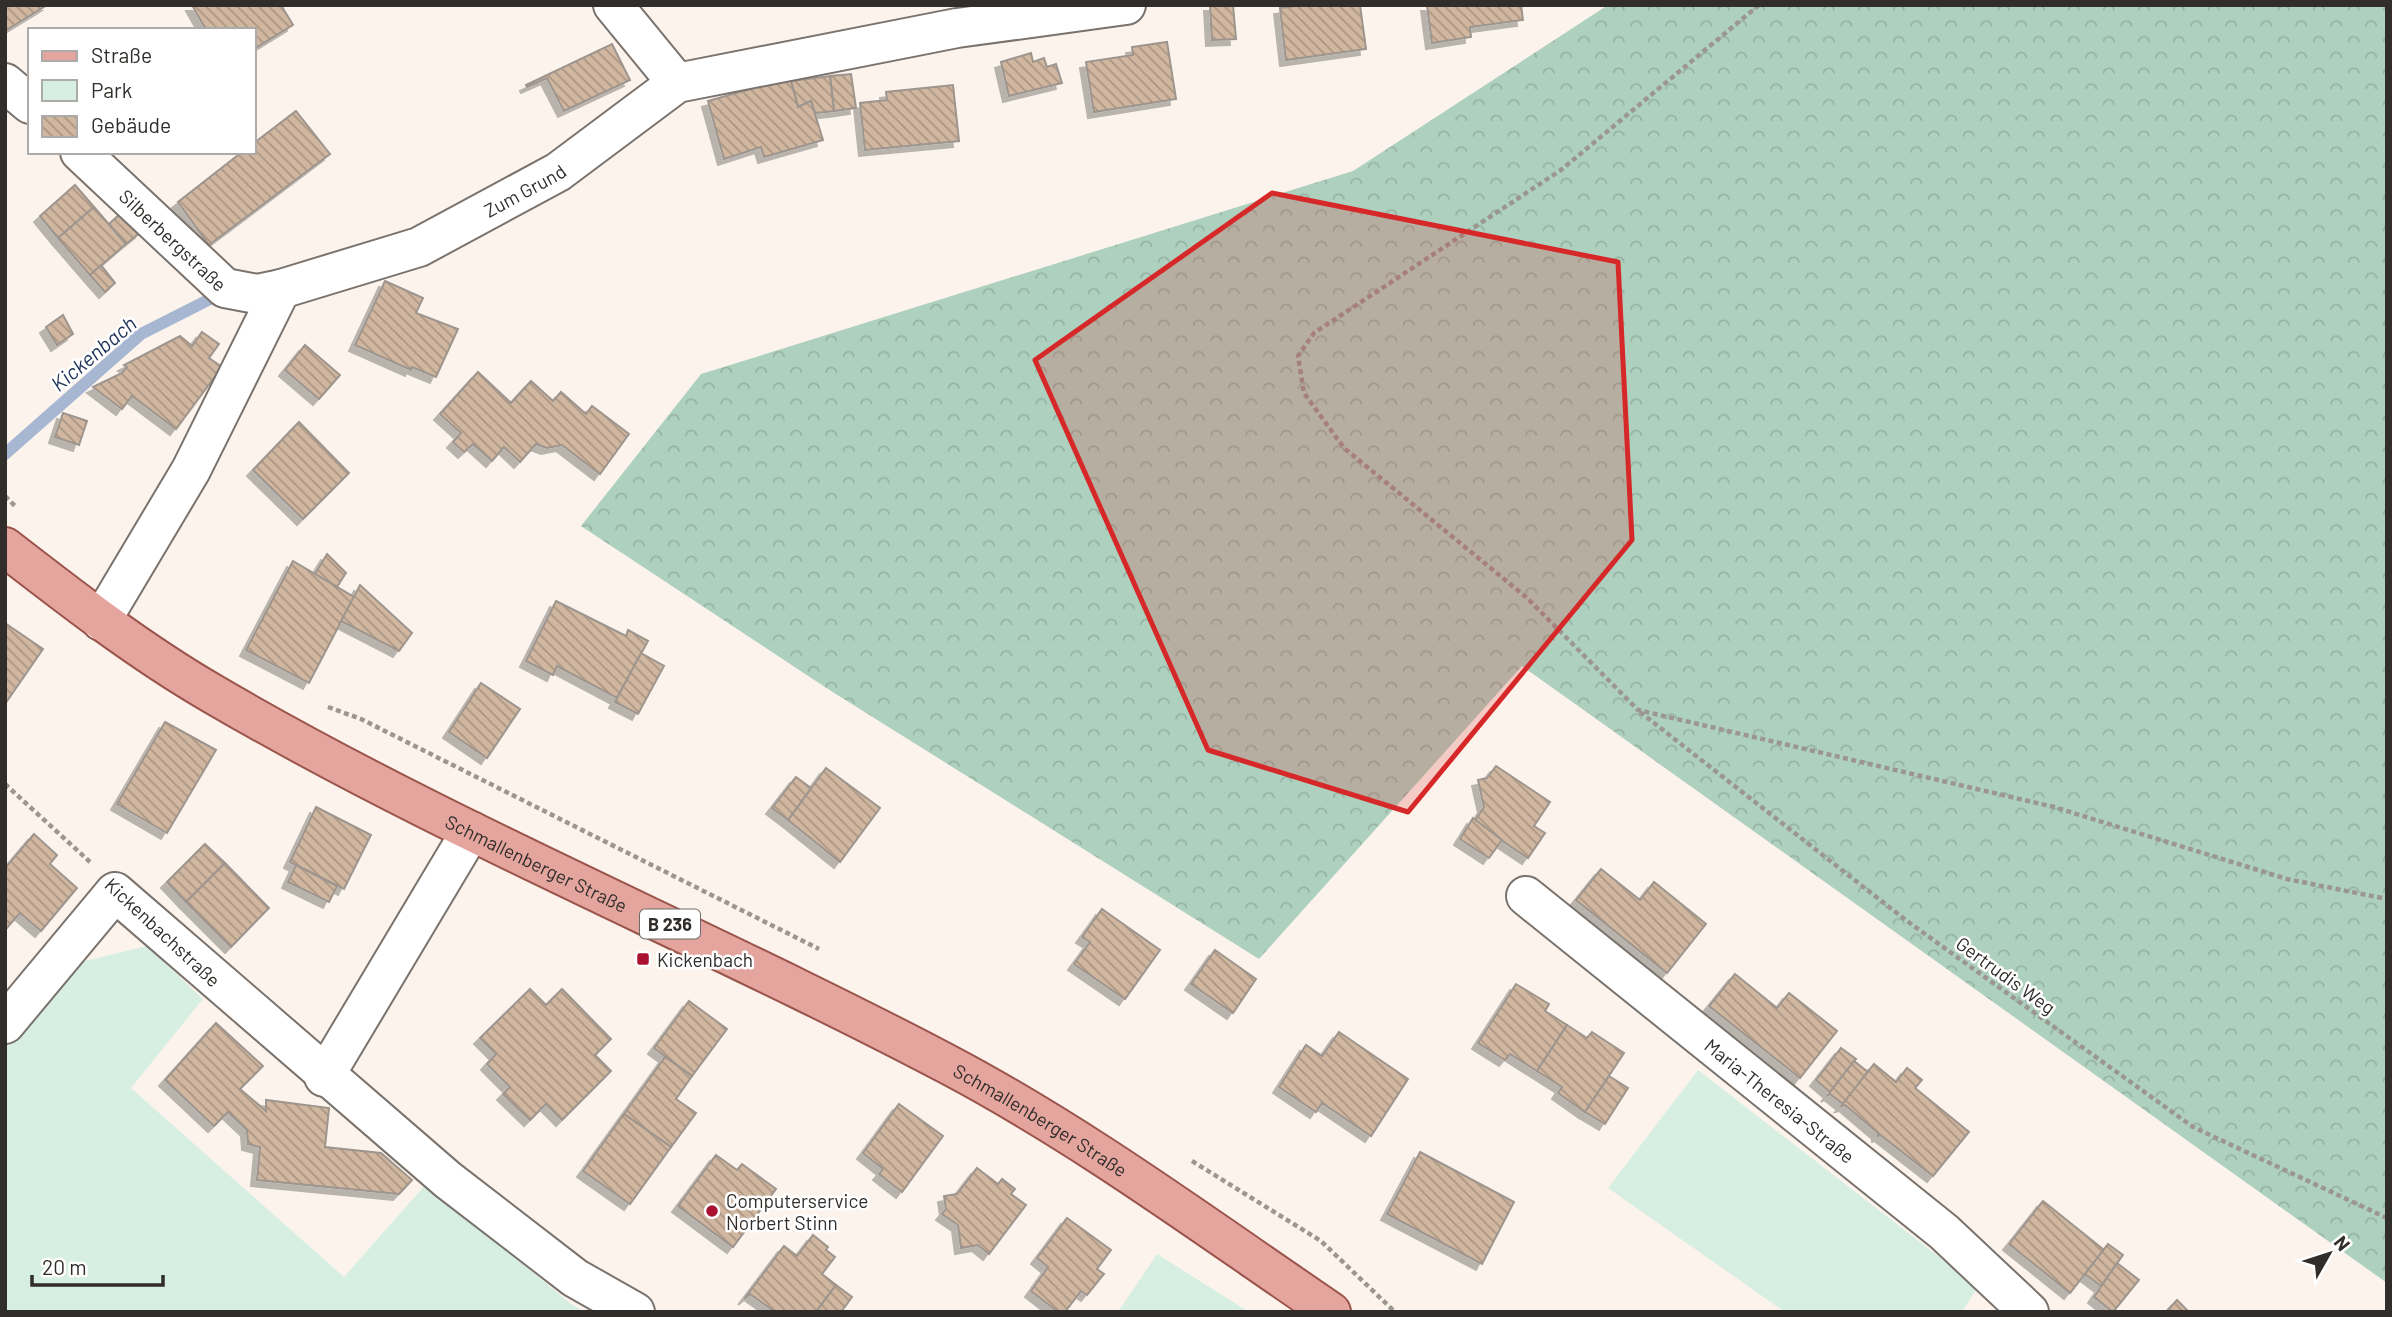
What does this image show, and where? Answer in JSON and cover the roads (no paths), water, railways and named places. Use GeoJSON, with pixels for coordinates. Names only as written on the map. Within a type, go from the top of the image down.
{"type":"FeatureCollection","features":[{"type":"Feature","properties":{"kind":"main road","name":"Schmallenberger Straße"},"geometry":{"type":"LineString","coordinates":[[5,547],[101,621],[211,693],[471,831],[677,928],[953,1068],[1093,1149],[1331,1312]]}},
{"type":"Feature","properties":{"kind":"street"},"geometry":{"type":"LineString","coordinates":[[613,5],[677,83]]}},
{"type":"Feature","properties":{"kind":"street","name":"Zum Grund"},"geometry":{"type":"LineString","coordinates":[[281,289],[419,247],[558,173],[677,83],[957,28],[1126,5]]}},
{"type":"Feature","properties":{"kind":"street"},"geometry":{"type":"LineString","coordinates":[[5,83],[28,102]]}},
{"type":"Feature","properties":{"kind":"street","name":"Silberbergstraße"},"geometry":{"type":"LineString","coordinates":[[82,154],[225,288],[257,294],[281,289]]}},
{"type":"Feature","properties":{"kind":"street"},"geometry":{"type":"LineString","coordinates":[[101,621],[191,470],[281,289]]}},
{"type":"Feature","properties":{"kind":"street"},"geometry":{"type":"LineString","coordinates":[[324,1077],[471,831]]}},
{"type":"Feature","properties":{"kind":"street","name":"Kickenbachstraße"},"geometry":{"type":"LineString","coordinates":[[5,1024],[115,892],[324,1077],[448,1180],[575,1278],[635,1312]]}},
{"type":"Feature","properties":{"kind":"street","name":"Maria-Theresia-Straße"},"geometry":{"type":"LineString","coordinates":[[1526,896],[1944,1232],[2029,1312]]}},
{"type":"Feature","properties":{"kind":"waterway","name":"Kickenbach"},"geometry":{"type":"LineString","coordinates":[[5,454],[141,334],[216,296]]}},
{"type":"Feature","properties":{"kind":"place","name":"Kickenbach"},"geometry":{"type":"Point","coordinates":[643,959]}},
{"type":"Feature","properties":{"kind":"place","name":"Computerservice Norbert Stinn"},"geometry":{"type":"Point","coordinates":[712,1211]}}]}
